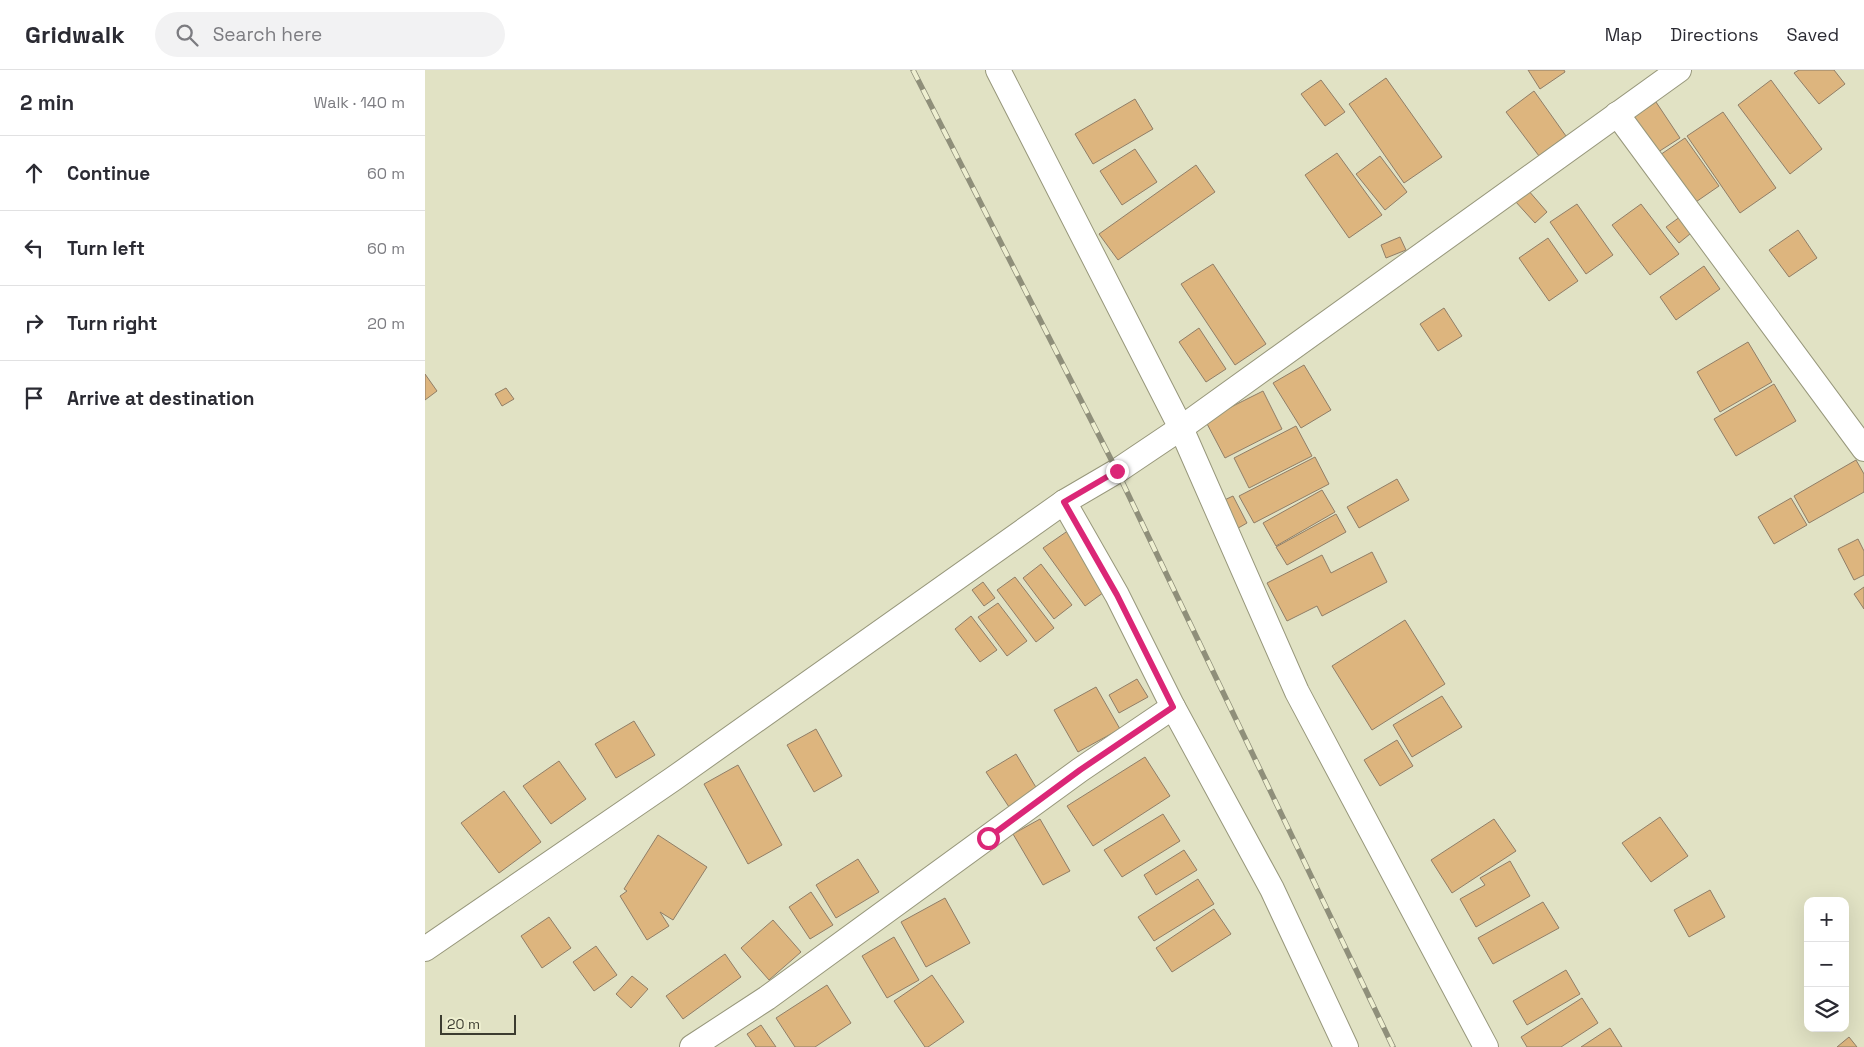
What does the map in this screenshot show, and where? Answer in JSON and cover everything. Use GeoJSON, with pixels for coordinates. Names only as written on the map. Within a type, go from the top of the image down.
{"type":"FeatureCollection","features":[{"type":"Feature","properties":{"kind":"street"},"geometry":{"type":"LineString","coordinates":[[998,70],[1181,428],[1297,692],[1486,1047]]}},
{"type":"Feature","properties":{"kind":"street"},"geometry":{"type":"LineString","coordinates":[[425,949],[673,779],[1064,502],[1117,471],[1181,428],[1679,70]]}},
{"type":"Feature","properties":{"kind":"street"},"geometry":{"type":"LineString","coordinates":[[1617,114],[1864,450]]}},
{"type":"Feature","properties":{"kind":"street"},"geometry":{"type":"LineString","coordinates":[[1064,502],[1117,595],[1173,707],[1272,889],[1346,1047]]}},
{"type":"Feature","properties":{"kind":"street"},"geometry":{"type":"LineString","coordinates":[[692,1047],[767,998],[1080,770],[1173,707]]}},
{"type":"Feature","properties":{"kind":"building"},"geometry":{"type":"Polygon","coordinates":[[[1528,70],[1564,70],[1565,72],[1540,89],[1528,70]]]}},
{"type":"Feature","properties":{"kind":"building"},"geometry":{"type":"Polygon","coordinates":[[[1799,70],[1834,70],[1845,84],[1819,104],[1794,73],[1799,70]]]}},
{"type":"Feature","properties":{"kind":"building"},"geometry":{"type":"Polygon","coordinates":[[[1386,78],[1442,157],[1404,183],[1349,104],[1386,78]]]}},
{"type":"Feature","properties":{"kind":"building"},"geometry":{"type":"Polygon","coordinates":[[[1321,80],[1345,112],[1325,126],[1301,94],[1321,80]]]}},
{"type":"Feature","properties":{"kind":"building"},"geometry":{"type":"Polygon","coordinates":[[[1771,80],[1822,149],[1790,174],[1738,105],[1771,80]]]}},
{"type":"Feature","properties":{"kind":"building"},"geometry":{"type":"Polygon","coordinates":[[[1534,91],[1566,136],[1539,156],[1506,112],[1534,91]]]}},
{"type":"Feature","properties":{"kind":"building"},"geometry":{"type":"Polygon","coordinates":[[[1135,99],[1153,129],[1093,164],[1075,134],[1135,99]]]}},
{"type":"Feature","properties":{"kind":"building"},"geometry":{"type":"Polygon","coordinates":[[[1656,102],[1680,138],[1655,154],[1631,119],[1656,102]]]}},
{"type":"Feature","properties":{"kind":"building"},"geometry":{"type":"Polygon","coordinates":[[[1723,112],[1776,188],[1740,213],[1687,136],[1723,112]]]}},
{"type":"Feature","properties":{"kind":"building"},"geometry":{"type":"Polygon","coordinates":[[[1685,138],[1719,186],[1690,206],[1657,157],[1685,138]]]}},
{"type":"Feature","properties":{"kind":"building"},"geometry":{"type":"Polygon","coordinates":[[[1135,149],[1157,182],[1122,205],[1100,171],[1135,149]]]}},
{"type":"Feature","properties":{"kind":"building"},"geometry":{"type":"Polygon","coordinates":[[[1337,153],[1382,215],[1349,238],[1305,175],[1337,153]]]}},
{"type":"Feature","properties":{"kind":"building"},"geometry":{"type":"Polygon","coordinates":[[[1380,156],[1407,192],[1385,210],[1356,174],[1380,156]]]}},
{"type":"Feature","properties":{"kind":"building"},"geometry":{"type":"Polygon","coordinates":[[[1196,165],[1215,192],[1118,260],[1099,234],[1196,165]]]}},
{"type":"Feature","properties":{"kind":"building"},"geometry":{"type":"Polygon","coordinates":[[[1528,190],[1547,212],[1535,223],[1515,201],[1528,190]]]}},
{"type":"Feature","properties":{"kind":"building"},"geometry":{"type":"Polygon","coordinates":[[[1577,204],[1613,255],[1586,274],[1550,222],[1577,204]]]}},
{"type":"Feature","properties":{"kind":"building"},"geometry":{"type":"Polygon","coordinates":[[[1641,204],[1679,254],[1650,275],[1612,225],[1641,204]]]}},
{"type":"Feature","properties":{"kind":"building"},"geometry":{"type":"Polygon","coordinates":[[[1684,214],[1696,229],[1679,243],[1666,227],[1684,214]]]}},
{"type":"Feature","properties":{"kind":"building"},"geometry":{"type":"Polygon","coordinates":[[[1798,230],[1817,258],[1789,277],[1769,250],[1798,230]]]}},
{"type":"Feature","properties":{"kind":"building"},"geometry":{"type":"Polygon","coordinates":[[[1400,237],[1406,250],[1386,258],[1381,245],[1400,237]]]}},
{"type":"Feature","properties":{"kind":"building"},"geometry":{"type":"Polygon","coordinates":[[[1548,238],[1578,281],[1549,301],[1519,258],[1548,238]]]}},
{"type":"Feature","properties":{"kind":"building"},"geometry":{"type":"Polygon","coordinates":[[[1213,264],[1266,344],[1235,365],[1181,284],[1213,264]]]}},
{"type":"Feature","properties":{"kind":"building"},"geometry":{"type":"Polygon","coordinates":[[[1704,266],[1720,289],[1676,320],[1660,297],[1704,266]]]}},
{"type":"Feature","properties":{"kind":"building"},"geometry":{"type":"Polygon","coordinates":[[[1444,308],[1462,336],[1438,351],[1420,324],[1444,308]]]}},
{"type":"Feature","properties":{"kind":"building"},"geometry":{"type":"Polygon","coordinates":[[[1199,328],[1226,369],[1206,382],[1179,342],[1199,328]]]}},
{"type":"Feature","properties":{"kind":"building"},"geometry":{"type":"Polygon","coordinates":[[[1748,342],[1772,382],[1720,412],[1697,372],[1748,342]]]}},
{"type":"Feature","properties":{"kind":"building"},"geometry":{"type":"Polygon","coordinates":[[[1304,365],[1331,410],[1301,428],[1273,383],[1304,365]]]}},
{"type":"Feature","properties":{"kind":"building"},"geometry":{"type":"Polygon","coordinates":[[[425,374],[437,391],[425,400],[425,374]]]}},
{"type":"Feature","properties":{"kind":"building"},"geometry":{"type":"Polygon","coordinates":[[[1774,384],[1796,421],[1736,456],[1714,419],[1774,384]]]}},
{"type":"Feature","properties":{"kind":"building"},"geometry":{"type":"Polygon","coordinates":[[[506,388],[514,399],[502,406],[495,394],[506,388]]]}},
{"type":"Feature","properties":{"kind":"building"},"geometry":{"type":"Polygon","coordinates":[[[1263,391],[1282,429],[1225,458],[1205,420],[1263,391]]]}},
{"type":"Feature","properties":{"kind":"building"},"geometry":{"type":"Polygon","coordinates":[[[1296,426],[1312,456],[1249,488],[1234,458],[1296,426]]]}},
{"type":"Feature","properties":{"kind":"building"},"geometry":{"type":"Polygon","coordinates":[[[1315,457],[1329,484],[1254,523],[1239,496],[1315,457]]]}},
{"type":"Feature","properties":{"kind":"building"},"geometry":{"type":"Polygon","coordinates":[[[1856,460],[1864,474],[1864,492],[1809,523],[1794,496],[1856,460]]]}},
{"type":"Feature","properties":{"kind":"building"},"geometry":{"type":"Polygon","coordinates":[[[1397,479],[1409,500],[1359,528],[1347,507],[1397,479]]]}},
{"type":"Feature","properties":{"kind":"building"},"geometry":{"type":"Polygon","coordinates":[[[1322,490],[1335,512],[1276,546],[1263,523],[1322,490]]]}},
{"type":"Feature","properties":{"kind":"building"},"geometry":{"type":"Polygon","coordinates":[[[1233,496],[1247,523],[1233,531],[1218,503],[1233,496]]]}},
{"type":"Feature","properties":{"kind":"building"},"geometry":{"type":"Polygon","coordinates":[[[1791,498],[1807,525],[1774,544],[1758,517],[1791,498]]]}},
{"type":"Feature","properties":{"kind":"building"},"geometry":{"type":"Polygon","coordinates":[[[1336,514],[1346,532],[1287,565],[1276,547],[1336,514]]]}},
{"type":"Feature","properties":{"kind":"building"},"geometry":{"type":"Polygon","coordinates":[[[1069,530],[1111,587],[1085,606],[1043,548],[1069,530]]]}},
{"type":"Feature","properties":{"kind":"building"},"geometry":{"type":"Polygon","coordinates":[[[1858,539],[1864,551],[1864,575],[1854,580],[1838,549],[1858,539]]]}},
{"type":"Feature","properties":{"kind":"building"},"geometry":{"type":"Polygon","coordinates":[[[1372,552],[1387,582],[1322,616],[1317,606],[1287,621],[1267,583],[1322,555],[1331,573],[1372,552]]]}},
{"type":"Feature","properties":{"kind":"building"},"geometry":{"type":"Polygon","coordinates":[[[1041,564],[1072,605],[1054,619],[1023,578],[1041,564]]]}},
{"type":"Feature","properties":{"kind":"building"},"geometry":{"type":"Polygon","coordinates":[[[1015,577],[1054,628],[1036,642],[997,590],[1015,577]]]}},
{"type":"Feature","properties":{"kind":"building"},"geometry":{"type":"Polygon","coordinates":[[[983,582],[995,598],[984,606],[972,590],[983,582]]]}},
{"type":"Feature","properties":{"kind":"building"},"geometry":{"type":"Polygon","coordinates":[[[1864,587],[1864,609],[1854,594],[1864,587]]]}},
{"type":"Feature","properties":{"kind":"building"},"geometry":{"type":"Polygon","coordinates":[[[998,603],[1027,641],[1007,656],[978,617],[998,603]]]}},
{"type":"Feature","properties":{"kind":"building"},"geometry":{"type":"Polygon","coordinates":[[[971,616],[997,650],[980,662],[955,629],[971,616]]]}},
{"type":"Feature","properties":{"kind":"building"},"geometry":{"type":"Polygon","coordinates":[[[1405,620],[1445,684],[1372,730],[1332,666],[1405,620]]]}},
{"type":"Feature","properties":{"kind":"building"},"geometry":{"type":"Polygon","coordinates":[[[1137,679],[1148,697],[1119,713],[1109,695],[1137,679]]]}},
{"type":"Feature","properties":{"kind":"building"},"geometry":{"type":"Polygon","coordinates":[[[1096,687],[1120,729],[1078,752],[1054,710],[1096,687]]]}},
{"type":"Feature","properties":{"kind":"building"},"geometry":{"type":"Polygon","coordinates":[[[1442,696],[1462,727],[1412,757],[1393,725],[1442,696]]]}},
{"type":"Feature","properties":{"kind":"building"},"geometry":{"type":"Polygon","coordinates":[[[634,721],[655,755],[616,778],[595,744],[634,721]]]}},
{"type":"Feature","properties":{"kind":"building"},"geometry":{"type":"Polygon","coordinates":[[[816,729],[842,776],[814,792],[787,745],[816,729]]]}},
{"type":"Feature","properties":{"kind":"building"},"geometry":{"type":"Polygon","coordinates":[[[1397,740],[1413,766],[1380,786],[1364,760],[1397,740]]]}},
{"type":"Feature","properties":{"kind":"building"},"geometry":{"type":"Polygon","coordinates":[[[1016,754],[1037,789],[1009,807],[986,772],[1016,754]]]}},
{"type":"Feature","properties":{"kind":"building"},"geometry":{"type":"Polygon","coordinates":[[[1145,757],[1170,796],[1093,846],[1067,806],[1145,757]]]}},
{"type":"Feature","properties":{"kind":"building"},"geometry":{"type":"Polygon","coordinates":[[[559,761],[586,799],[551,824],[523,786],[559,761]]]}},
{"type":"Feature","properties":{"kind":"building"},"geometry":{"type":"Polygon","coordinates":[[[738,765],[782,845],[748,864],[704,784],[738,765]]]}},
{"type":"Feature","properties":{"kind":"building"},"geometry":{"type":"Polygon","coordinates":[[[504,791],[541,842],[499,873],[461,823],[504,791]]]}},
{"type":"Feature","properties":{"kind":"building"},"geometry":{"type":"Polygon","coordinates":[[[1163,814],[1180,841],[1122,877],[1104,850],[1163,814]]]}},
{"type":"Feature","properties":{"kind":"building"},"geometry":{"type":"Polygon","coordinates":[[[1660,817],[1688,856],[1651,882],[1622,843],[1660,817]]]}},
{"type":"Feature","properties":{"kind":"building"},"geometry":{"type":"Polygon","coordinates":[[[1040,819],[1070,871],[1043,885],[1013,834],[1040,819]]]}},
{"type":"Feature","properties":{"kind":"building"},"geometry":{"type":"Polygon","coordinates":[[[1494,819],[1516,851],[1452,893],[1431,860],[1494,819]]]}},
{"type":"Feature","properties":{"kind":"building"},"geometry":{"type":"Polygon","coordinates":[[[658,835],[707,867],[673,920],[660,912],[669,926],[647,940],[620,896],[627,891],[624,889],[658,835]]]}},
{"type":"Feature","properties":{"kind":"building"},"geometry":{"type":"Polygon","coordinates":[[[1184,850],[1197,870],[1156,895],[1144,875],[1184,850]]]}},
{"type":"Feature","properties":{"kind":"building"},"geometry":{"type":"Polygon","coordinates":[[[858,859],[879,892],[836,918],[816,885],[858,859]]]}},
{"type":"Feature","properties":{"kind":"building"},"geometry":{"type":"Polygon","coordinates":[[[1510,861],[1530,896],[1476,927],[1460,899],[1485,885],[1480,878],[1510,861]]]}},
{"type":"Feature","properties":{"kind":"building"},"geometry":{"type":"Polygon","coordinates":[[[1198,879],[1214,904],[1154,941],[1138,917],[1198,879]]]}},
{"type":"Feature","properties":{"kind":"building"},"geometry":{"type":"Polygon","coordinates":[[[1710,890],[1725,917],[1689,937],[1674,910],[1710,890]]]}},
{"type":"Feature","properties":{"kind":"building"},"geometry":{"type":"Polygon","coordinates":[[[811,892],[833,925],[810,939],[789,907],[811,892]]]}},
{"type":"Feature","properties":{"kind":"building"},"geometry":{"type":"Polygon","coordinates":[[[945,898],[970,943],[926,967],[901,922],[945,898]]]}},
{"type":"Feature","properties":{"kind":"building"},"geometry":{"type":"Polygon","coordinates":[[[1543,902],[1559,928],[1493,964],[1478,938],[1543,902]]]}},
{"type":"Feature","properties":{"kind":"building"},"geometry":{"type":"Polygon","coordinates":[[[1214,909],[1231,934],[1172,972],[1156,948],[1214,909]]]}},
{"type":"Feature","properties":{"kind":"building"},"geometry":{"type":"Polygon","coordinates":[[[549,917],[571,948],[542,968],[521,936],[549,917]]]}},
{"type":"Feature","properties":{"kind":"building"},"geometry":{"type":"Polygon","coordinates":[[[773,920],[801,952],[769,980],[741,948],[773,920]]]}},
{"type":"Feature","properties":{"kind":"building"},"geometry":{"type":"Polygon","coordinates":[[[894,937],[919,980],[887,998],[862,956],[894,937]]]}},
{"type":"Feature","properties":{"kind":"building"},"geometry":{"type":"Polygon","coordinates":[[[596,946],[617,975],[594,991],[573,962],[596,946]]]}},
{"type":"Feature","properties":{"kind":"building"},"geometry":{"type":"Polygon","coordinates":[[[725,954],[741,977],[683,1019],[666,996],[725,954]]]}},
{"type":"Feature","properties":{"kind":"building"},"geometry":{"type":"Polygon","coordinates":[[[1566,970],[1580,994],[1527,1025],[1513,1001],[1566,970]]]}},
{"type":"Feature","properties":{"kind":"building"},"geometry":{"type":"Polygon","coordinates":[[[932,975],[964,1022],[928,1047],[925,1047],[894,1001],[932,975]]]}},
{"type":"Feature","properties":{"kind":"building"},"geometry":{"type":"Polygon","coordinates":[[[632,976],[648,989],[631,1008],[616,994],[632,976]]]}},
{"type":"Feature","properties":{"kind":"building"},"geometry":{"type":"Polygon","coordinates":[[[827,985],[851,1023],[815,1047],[795,1047],[776,1018],[827,985]]]}},
{"type":"Feature","properties":{"kind":"building"},"geometry":{"type":"Polygon","coordinates":[[[1582,998],[1598,1023],[1561,1047],[1527,1047],[1521,1037],[1582,998]]]}},
{"type":"Feature","properties":{"kind":"building"},"geometry":{"type":"Polygon","coordinates":[[[761,1025],[776,1047],[756,1047],[747,1034],[761,1025]]]}},
{"type":"Feature","properties":{"kind":"building"},"geometry":{"type":"Polygon","coordinates":[[[1610,1028],[1622,1047],[1581,1047],[1610,1028]]]}},
{"type":"Feature","properties":{"kind":"building"},"geometry":{"type":"Polygon","coordinates":[[[1849,1037],[1857,1047],[1837,1047],[1849,1037]]]}},
{"type":"Feature","properties":{"kind":"railway"},"geometry":{"type":"LineString","coordinates":[[913,70],[1117,471],[1393,1047]]}},
{"type":"Feature","properties":{"kind":"route"},"geometry":{"type":"LineString","coordinates":[[988,838],[1080,770],[1173,707],[1117,595],[1064,502],[1117,471]]}}]}
